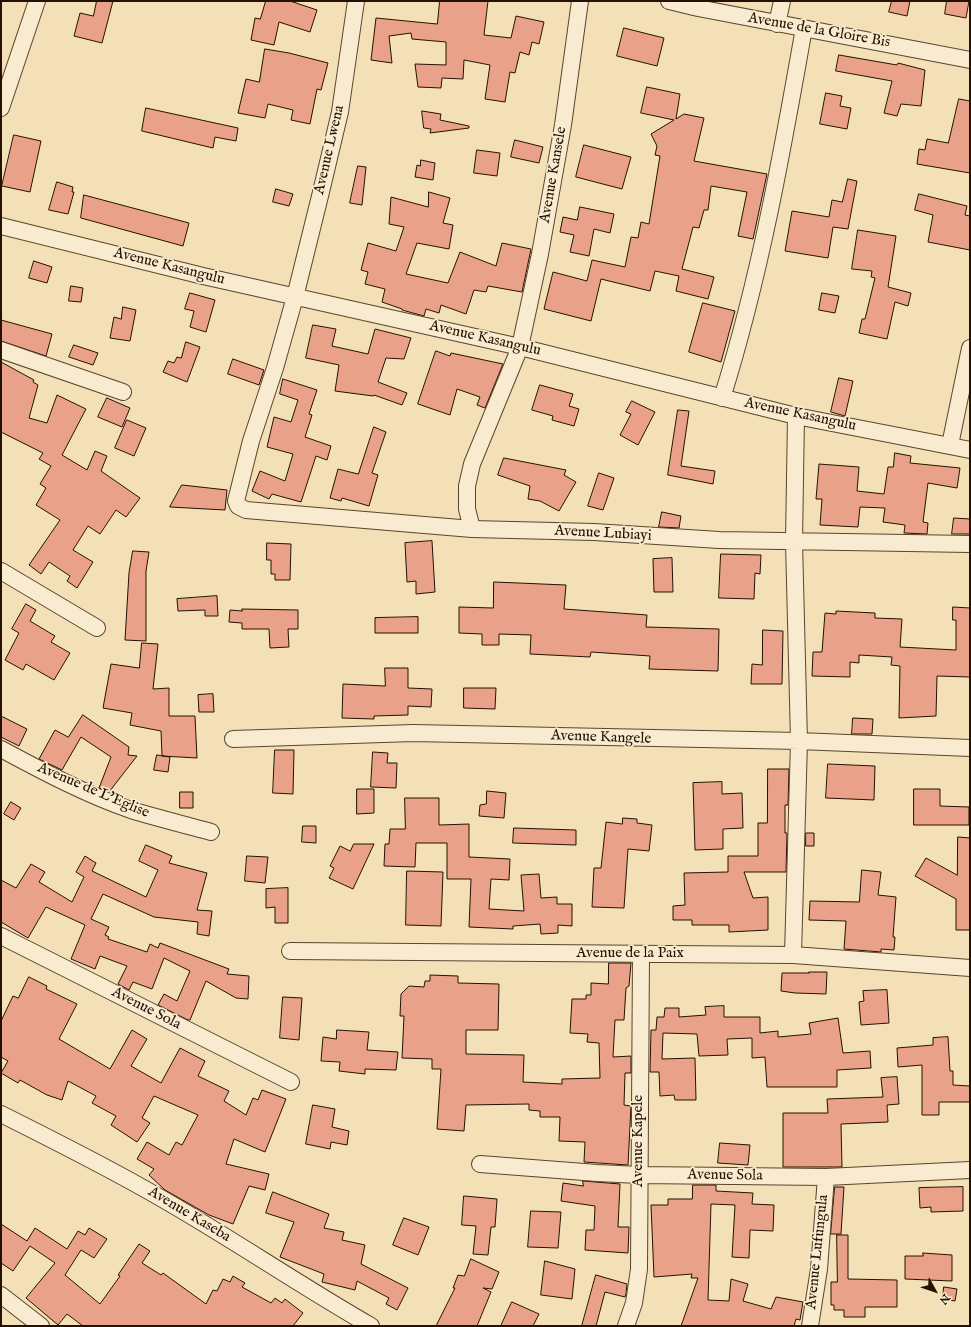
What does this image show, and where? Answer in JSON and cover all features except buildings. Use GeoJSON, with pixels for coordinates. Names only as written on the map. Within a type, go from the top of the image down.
{"type":"FeatureCollection","features":[{"type":"Feature","properties":{"kind":"street"},"geometry":{"type":"LineString","coordinates":[[1,108],[37,1]]}},
{"type":"Feature","properties":{"kind":"street","name":"Avenue Lwena"},"geometry":{"type":"LineString","coordinates":[[238,506],[236,501],[251,441],[275,368],[295,297],[340,112],[356,1]]}},
{"type":"Feature","properties":{"kind":"street","name":"Avenue Kansele"},"geometry":{"type":"LineString","coordinates":[[472,529],[467,509],[467,486],[472,464],[520,347],[540,254],[563,125],[580,1]]}},
{"type":"Feature","properties":{"kind":"street","name":"Avenue de la Gloire Bis"},"geometry":{"type":"LineString","coordinates":[[669,1],[777,24],[970,60]]}},
{"type":"Feature","properties":{"kind":"street"},"geometry":{"type":"LineString","coordinates":[[777,24],[782,1]]}},
{"type":"Feature","properties":{"kind":"street"},"geometry":{"type":"LineString","coordinates":[[722,398],[754,283],[782,156],[804,28]]}},
{"type":"Feature","properties":{"kind":"street","name":"Avenue Kasangulu"},"geometry":{"type":"LineString","coordinates":[[1,226],[196,274],[520,347],[796,416],[970,450]]}},
{"type":"Feature","properties":{"kind":"street"},"geometry":{"type":"LineString","coordinates":[[950,446],[970,348]]}},
{"type":"Feature","properties":{"kind":"street"},"geometry":{"type":"LineString","coordinates":[[1,350],[123,392]]}},
{"type":"Feature","properties":{"kind":"street"},"geometry":{"type":"LineString","coordinates":[[794,955],[799,741],[794,542],[796,416]]}},
{"type":"Feature","properties":{"kind":"street","name":"Avenue Lubiayi"},"geometry":{"type":"LineString","coordinates":[[238,506],[246,510],[472,529],[594,532],[719,540],[970,544]]}},
{"type":"Feature","properties":{"kind":"street"},"geometry":{"type":"LineString","coordinates":[[1,571],[97,628]]}},
{"type":"Feature","properties":{"kind":"street","name":"Avenue Kangele"},"geometry":{"type":"LineString","coordinates":[[233,739],[413,732],[799,741],[970,748]]}},
{"type":"Feature","properties":{"kind":"street","name":"Avenue de L'Eglise"},"geometry":{"type":"LineString","coordinates":[[1,748],[32,766],[112,802],[150,816],[211,832]]}},
{"type":"Feature","properties":{"kind":"street","name":"Avenue Sola"},"geometry":{"type":"LineString","coordinates":[[1,936],[291,1082]]}},
{"type":"Feature","properties":{"kind":"street","name":"Avenue de la Paix"},"geometry":{"type":"LineString","coordinates":[[290,951],[794,955],[970,968]]}},
{"type":"Feature","properties":{"kind":"street","name":"Avenue Kapele"},"geometry":{"type":"LineString","coordinates":[[626,1326],[634,1303],[639,1275],[641,954]]}},
{"type":"Feature","properties":{"kind":"street","name":"Avenue Kaseba"},"geometry":{"type":"LineString","coordinates":[[1,1114],[75,1150],[145,1188],[312,1292],[371,1326]]}},
{"type":"Feature","properties":{"kind":"street","name":"Avenue Sola"},"geometry":{"type":"LineString","coordinates":[[480,1164],[639,1175],[826,1177],[970,1170]]}},
{"type":"Feature","properties":{"kind":"street","name":"Avenue Lufungula"},"geometry":{"type":"LineString","coordinates":[[810,1326],[819,1269],[826,1177]]}},
{"type":"Feature","properties":{"kind":"street"},"geometry":{"type":"LineString","coordinates":[[1,1295],[41,1326]]}}]}
